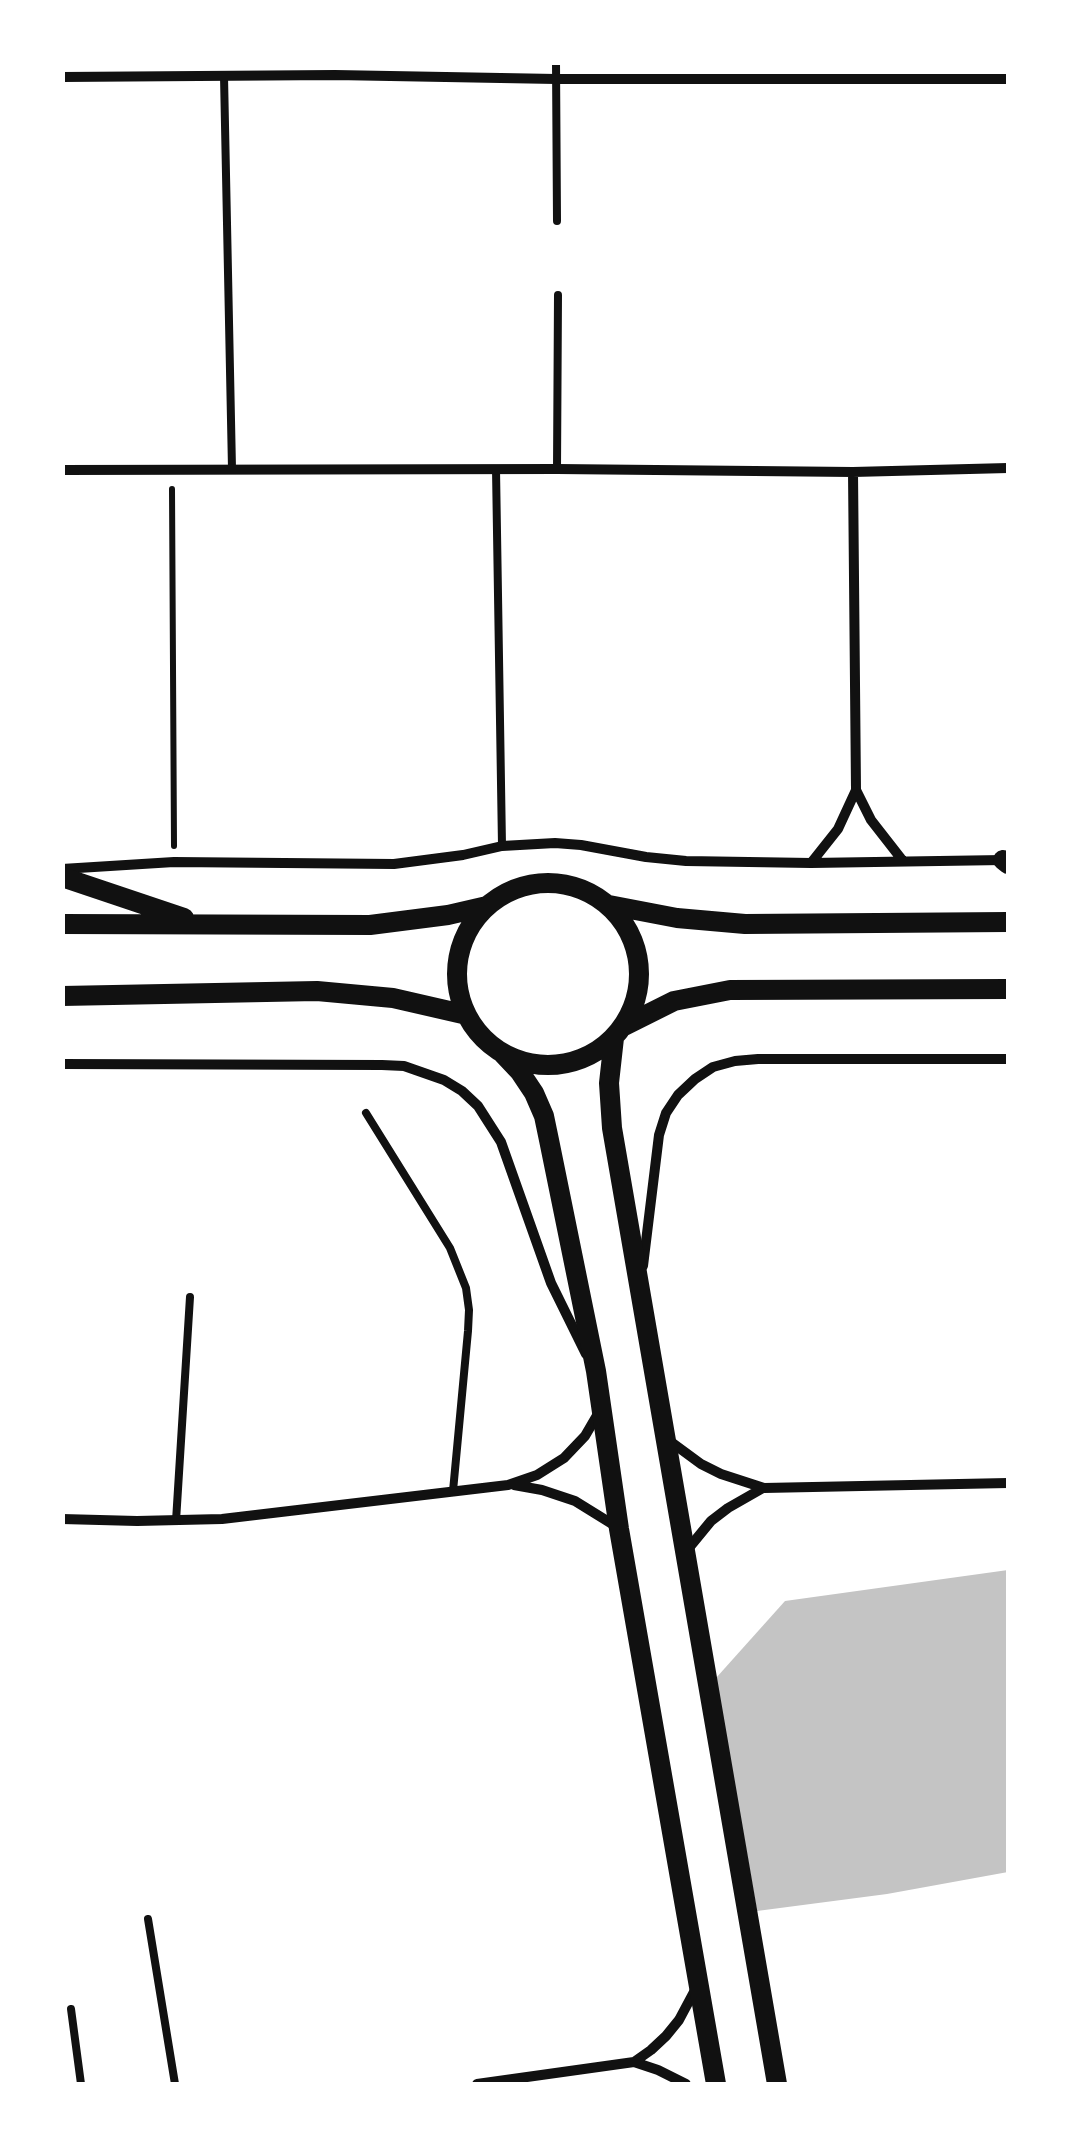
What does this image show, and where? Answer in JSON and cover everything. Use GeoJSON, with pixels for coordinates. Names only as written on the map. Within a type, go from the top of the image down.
{"type":"FeatureCollection","features":[{"type":"Feature","properties":{"kind":"main road"},"geometry":{"type":"LineString","coordinates":[[62,877],[200,924]]}},
{"type":"Feature","properties":{"kind":"main road"},"geometry":{"type":"LineString","coordinates":[[716,2084],[619,1528],[596,1371],[544,1116],[520,1072],[482,1038],[458,993],[456,969],[472,924],[487,906],[509,890],[534,883],[561,882],[587,890],[609,905],[626,925],[637,950],[640,977],[636,1004],[618,1033],[610,1060],[609,1105],[777,2084]]}},
{"type":"Feature","properties":{"kind":"main road"},"geometry":{"type":"LineString","coordinates":[[609,905],[676,918],[744,924],[1008,922]]}},
{"type":"Feature","properties":{"kind":"main road"},"geometry":{"type":"LineString","coordinates":[[62,924],[370,924],[448,916],[487,906]]}},
{"type":"Feature","properties":{"kind":"main road"},"geometry":{"type":"LineString","coordinates":[[503,1054],[549,1066],[573,1063],[674,1001],[730,990],[1008,990]]}},
{"type":"Feature","properties":{"kind":"main road"},"geometry":{"type":"LineString","coordinates":[[62,996],[317,991],[393,998],[467,1016]]}},
{"type":"Feature","properties":{"kind":"street"},"geometry":{"type":"LineString","coordinates":[[334,75],[335,62]]}},
{"type":"Feature","properties":{"kind":"street"},"geometry":{"type":"LineString","coordinates":[[62,77],[1008,79]]}},
{"type":"Feature","properties":{"kind":"street"},"geometry":{"type":"LineString","coordinates":[[62,470],[557,468],[853,472],[1008,468]]}},
{"type":"Feature","properties":{"kind":"street"},"geometry":{"type":"LineString","coordinates":[[811,863],[838,829],[856,790],[853,472]]}},
{"type":"Feature","properties":{"kind":"street"},"geometry":{"type":"LineString","coordinates":[[856,790],[871,820],[903,862]]}},
{"type":"Feature","properties":{"kind":"street"},"geometry":{"type":"LineString","coordinates":[[62,869],[174,862],[394,864],[502,846],[554,843],[686,861],[1007,862]]}},
{"type":"Feature","properties":{"kind":"street"},"geometry":{"type":"LineString","coordinates":[[640,1292],[659,1135],[678,1094],[704,1073],[735,1061],[758,1059],[1008,1059]]}},
{"type":"Feature","properties":{"kind":"street"},"geometry":{"type":"LineString","coordinates":[[62,1064],[382,1064],[404,1066],[444,1080],[478,1106],[502,1142],[551,1284],[596,1371]]}},
{"type":"Feature","properties":{"kind":"street"},"geometry":{"type":"LineString","coordinates":[[62,1520],[176,1521],[269,1514],[508,1485],[537,1475],[564,1458],[585,1436],[601,1409]]}},
{"type":"Feature","properties":{"kind":"street"},"geometry":{"type":"LineString","coordinates":[[665,1438],[711,1469],[764,1488],[1008,1483]]}},
{"type":"Feature","properties":{"kind":"street"},"geometry":{"type":"LineString","coordinates":[[508,1485],[559,1494],[619,1528]]}},
{"type":"Feature","properties":{"kind":"street"},"geometry":{"type":"LineString","coordinates":[[685,1553],[711,1521],[745,1496],[764,1488]]}},
{"type":"Feature","properties":{"kind":"street"},"geometry":{"type":"LineString","coordinates":[[634,2062],[680,2020],[698,1984]]}},
{"type":"Feature","properties":{"kind":"street"},"geometry":{"type":"LineString","coordinates":[[477,2084],[634,2062],[686,2084]]}},
{"type":"Feature","properties":{"kind":"lane"},"geometry":{"type":"LineString","coordinates":[[556,62],[557,221]]}},
{"type":"Feature","properties":{"kind":"lane"},"geometry":{"type":"LineString","coordinates":[[224,76],[232,469]]}},
{"type":"Feature","properties":{"kind":"lane"},"geometry":{"type":"LineString","coordinates":[[557,468],[558,295]]}},
{"type":"Feature","properties":{"kind":"lane"},"geometry":{"type":"LineString","coordinates":[[496,468],[502,846]]}},
{"type":"Feature","properties":{"kind":"lane"},"geometry":{"type":"LineString","coordinates":[[366,1113],[450,1248],[466,1288],[468,1331],[453,1491]]}},
{"type":"Feature","properties":{"kind":"lane"},"geometry":{"type":"LineString","coordinates":[[176,1521],[190,1297]]}},
{"type":"Feature","properties":{"kind":"lane"},"geometry":{"type":"LineString","coordinates":[[148,1920],[175,2084]]}},
{"type":"Feature","properties":{"kind":"lane"},"geometry":{"type":"LineString","coordinates":[[71,2009],[81,2084]]}},
{"type":"Feature","properties":{"kind":"path"},"geometry":{"type":"LineString","coordinates":[[172,469],[174,862]]}},
{"type":"Feature","properties":{"kind":"building"},"geometry":{"type":"Polygon","coordinates":[[[1008,1570],[1008,1872],[887,1894],[757,1911],[716,1678],[785,1601],[1008,1570]]]}}]}
